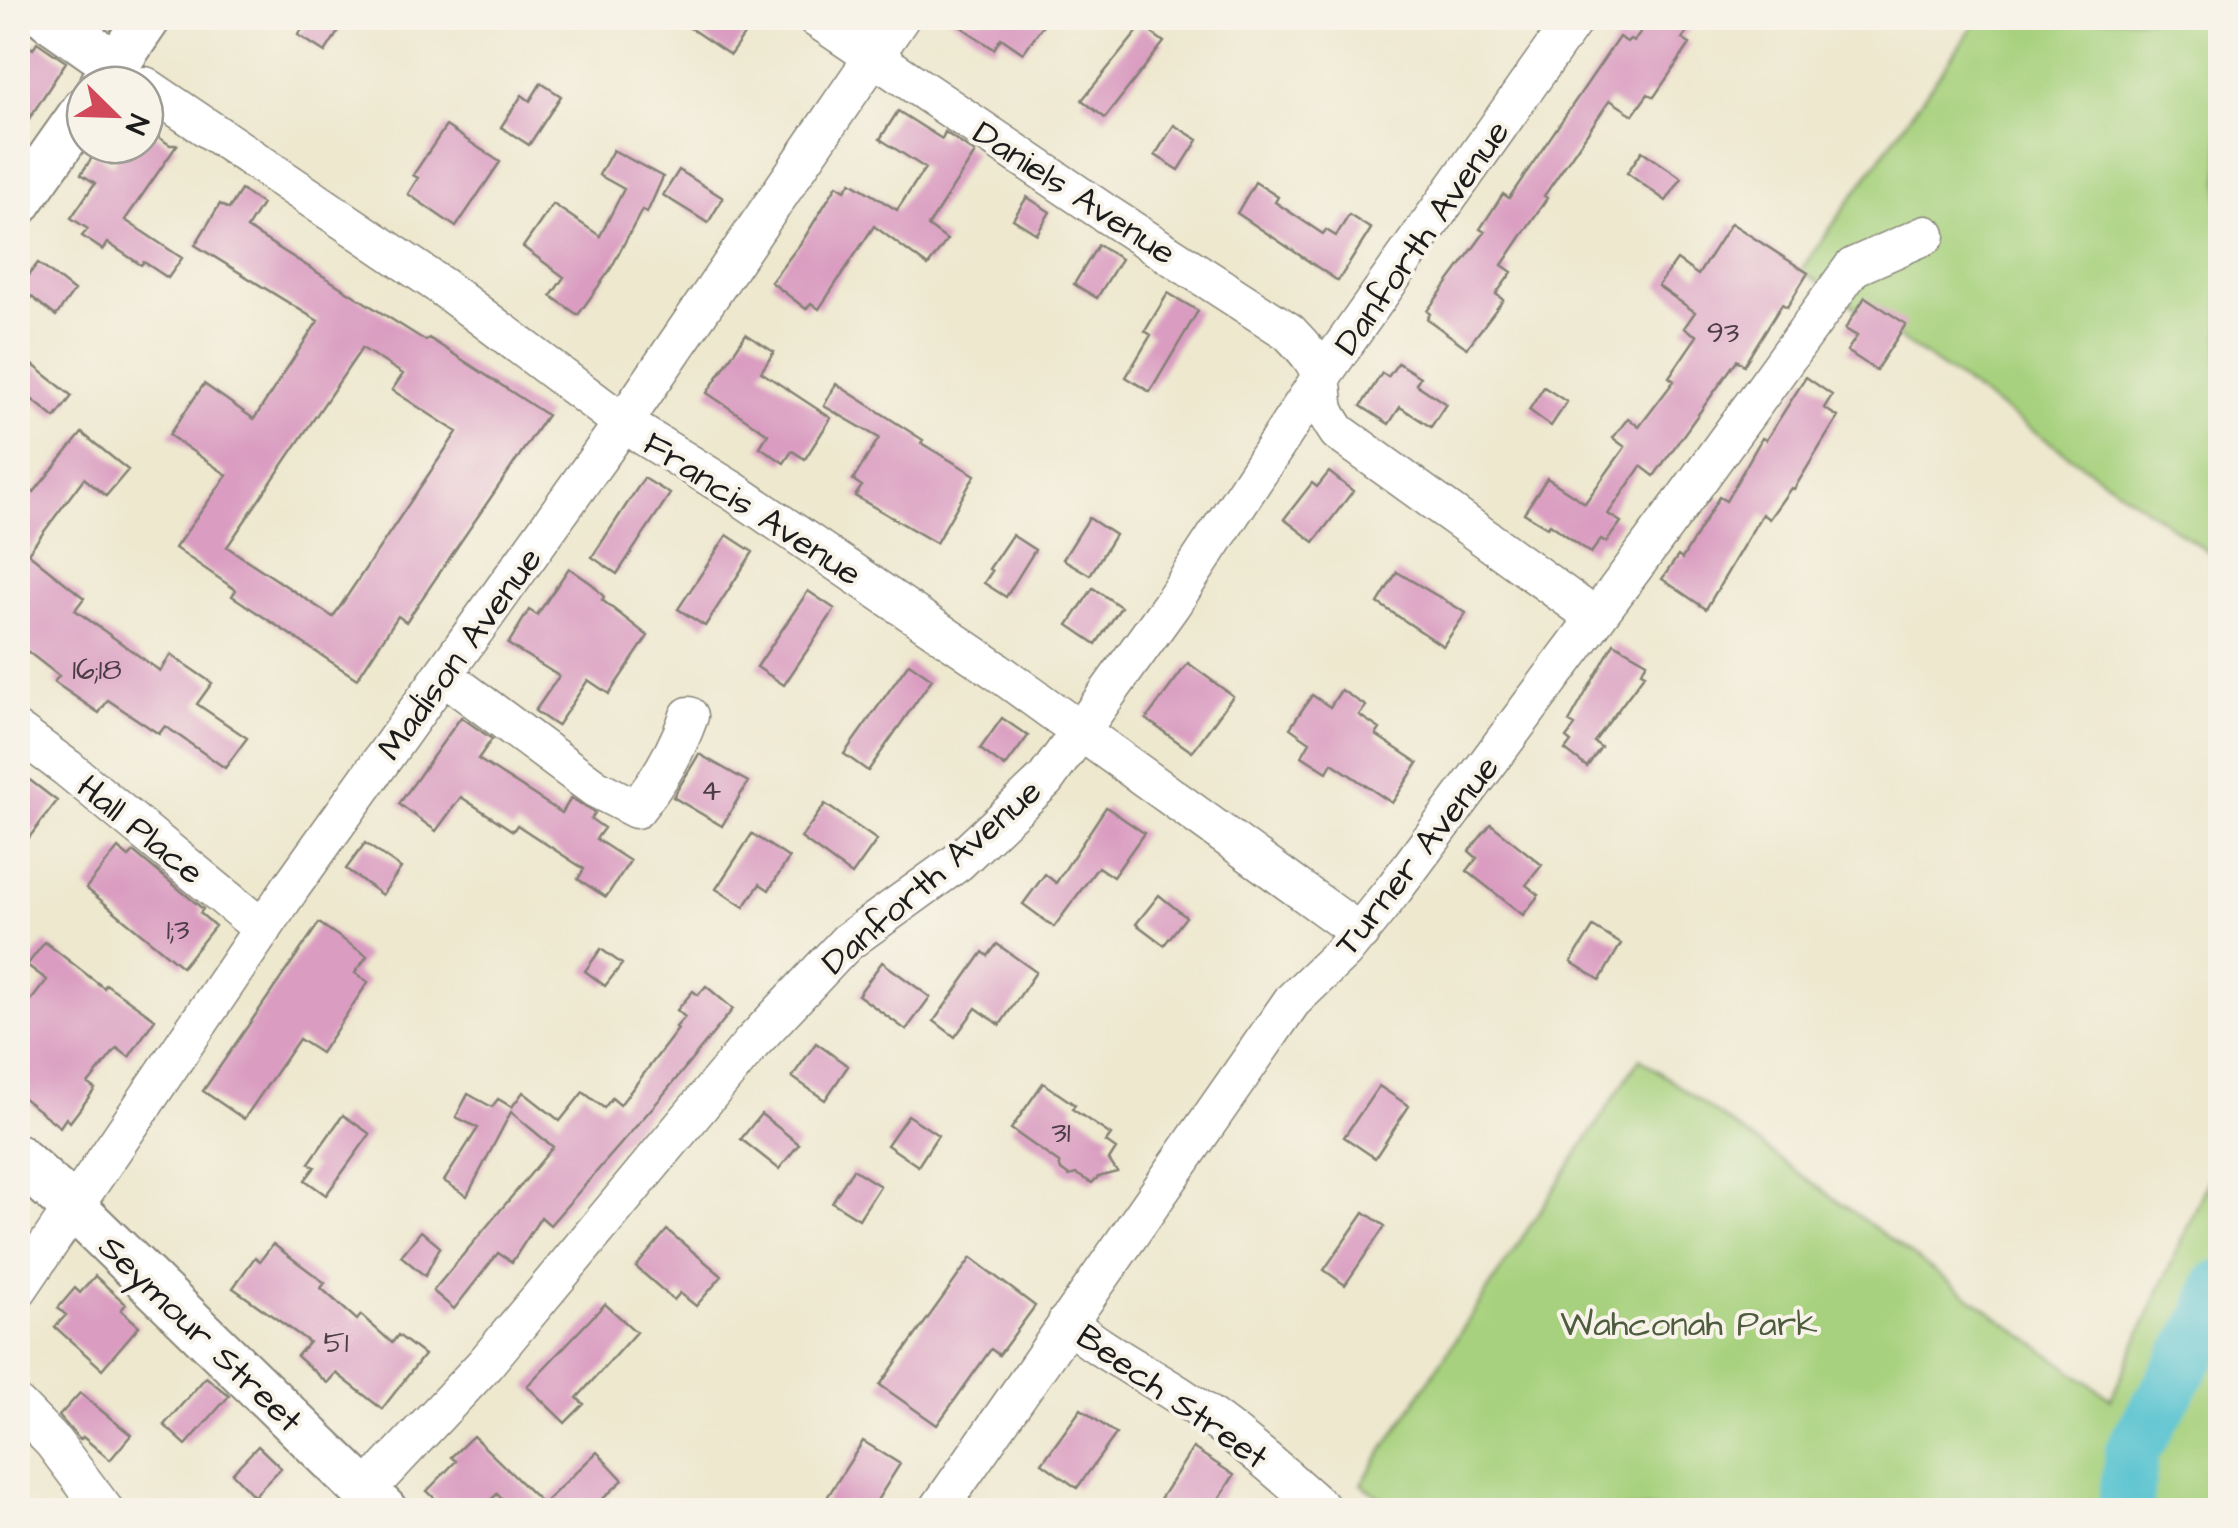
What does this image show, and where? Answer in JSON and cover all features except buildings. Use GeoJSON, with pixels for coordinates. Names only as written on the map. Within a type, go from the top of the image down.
{"type":"FeatureCollection","features":[{"type":"Feature","properties":{"kind":"street","name":"Francis Avenue"},"geometry":{"type":"LineString","coordinates":[[49,18],[108,65]]}},
{"type":"Feature","properties":{"kind":"street"},"geometry":{"type":"LineString","coordinates":[[132,65],[148,18]]}},
{"type":"Feature","properties":{"kind":"street","name":"Daniels Avenue"},"geometry":{"type":"LineString","coordinates":[[816,18],[1289,332],[1306,350],[1321,378],[1324,412],[1338,432],[1596,618]]}},
{"type":"Feature","properties":{"kind":"street","name":"Madison Avenue"},"geometry":{"type":"LineString","coordinates":[[18,1288],[263,929],[623,423],[900,18]]}},
{"type":"Feature","properties":{"kind":"street","name":"Danforth Avenue"},"geometry":{"type":"LineString","coordinates":[[374,1501],[751,1044],[847,942],[958,862],[1045,780],[1171,605],[1321,378],[1576,18]]}},
{"type":"Feature","properties":{"kind":"street","name":"Francis Avenue"},"geometry":{"type":"LineString","coordinates":[[165,105],[440,286],[623,423],[749,502],[997,671],[1360,932]]}},
{"type":"Feature","properties":{"kind":"street"},"geometry":{"type":"LineString","coordinates":[[18,204],[65,137]]}},
{"type":"Feature","properties":{"kind":"street","name":"Turner Avenue"},"geometry":{"type":"LineString","coordinates":[[938,1510],[1292,1002],[1360,932],[1853,267],[1926,235]]}},
{"type":"Feature","properties":{"kind":"street"},"geometry":{"type":"LineString","coordinates":[[444,676],[595,788],[636,809],[653,788],[689,716]]}},
{"type":"Feature","properties":{"kind":"street","name":"Hall Place"},"geometry":{"type":"LineString","coordinates":[[18,732],[263,929]]}},
{"type":"Feature","properties":{"kind":"street","name":"Seymour Street"},"geometry":{"type":"LineString","coordinates":[[18,1158],[374,1501]]}},
{"type":"Feature","properties":{"kind":"street","name":"Beech Street"},"geometry":{"type":"LineString","coordinates":[[1067,1322],[1092,1344],[1179,1395],[1264,1458],[1324,1510]]}},
{"type":"Feature","properties":{"kind":"street"},"geometry":{"type":"LineString","coordinates":[[18,1406],[53,1442],[104,1510]]}},
{"type":"Feature","properties":{"kind":"green space"},"geometry":{"type":"Polygon","coordinates":[[[1979,18],[2220,18],[2220,560],[1801,270],[1979,18]]]}},
{"type":"Feature","properties":{"kind":"green space","name":"Wahconah Park"},"geometry":{"type":"Polygon","coordinates":[[[1640,1058],[2111,1399],[2220,1154],[2220,1510],[1398,1510],[1361,1484],[1640,1058]]]}},
{"type":"Feature","properties":{"kind":"waterway"},"geometry":{"type":"LineString","coordinates":[[2125,1510],[2132,1451],[2210,1318],[2220,1287]]}}]}
